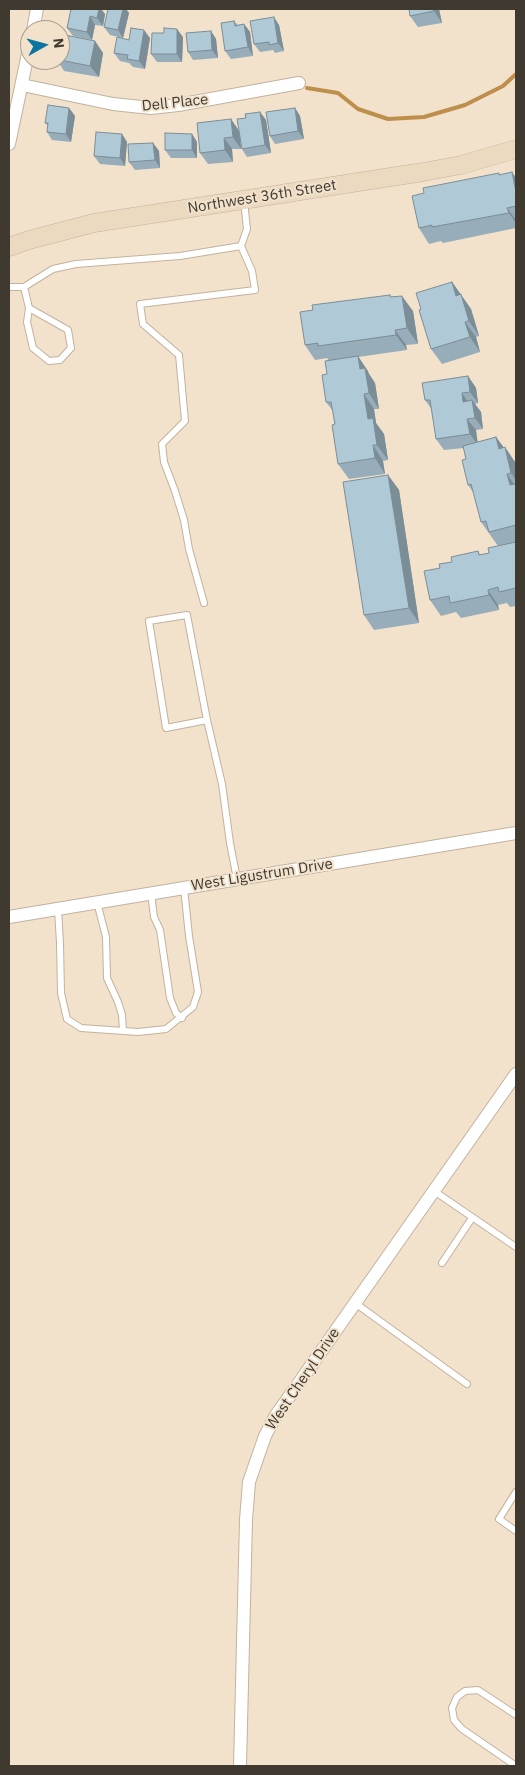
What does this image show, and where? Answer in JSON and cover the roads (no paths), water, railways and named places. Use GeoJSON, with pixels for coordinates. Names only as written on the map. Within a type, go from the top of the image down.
{"type":"FeatureCollection","features":[{"type":"Feature","properties":{"kind":"main road","name":"Northwest 36th Street"},"geometry":{"type":"LineString","coordinates":[[9,247],[29,240],[94,224],[461,165],[516,149]]}},
{"type":"Feature","properties":{"kind":"street"},"geometry":{"type":"LineString","coordinates":[[9,144],[25,70]]}},
{"type":"Feature","properties":{"kind":"street","name":"Dell Place"},"geometry":{"type":"LineString","coordinates":[[22,85],[113,104],[151,108],[178,105],[299,83]]}},
{"type":"Feature","properties":{"kind":"street","name":"West Ligustrum Drive"},"geometry":{"type":"LineString","coordinates":[[9,917],[516,833]]}},
{"type":"Feature","properties":{"kind":"street","name":"West Cheryl Drive"},"geometry":{"type":"LineString","coordinates":[[240,1766],[246,1520],[249,1482],[264,1436],[276,1415],[516,1074]]}},
{"type":"Feature","properties":{"kind":"lane"},"geometry":{"type":"LineString","coordinates":[[204,603],[189,549],[184,520],[164,462],[162,444],[185,421],[179,356],[143,324],[140,304],[255,290],[252,271],[241,246],[247,229],[244,200]]}},
{"type":"Feature","properties":{"kind":"lane"},"geometry":{"type":"LineString","coordinates":[[9,287],[24,287],[53,268],[76,264],[180,256],[241,246]]}},
{"type":"Feature","properties":{"kind":"lane"},"geometry":{"type":"LineString","coordinates":[[24,287],[29,308],[27,322],[33,348],[49,361],[60,360],[71,348],[68,330],[29,308]]}},
{"type":"Feature","properties":{"kind":"lane"},"geometry":{"type":"LineString","coordinates":[[206,720],[166,728],[149,621],[188,615],[206,720],[222,784],[230,843],[238,879]]}},
{"type":"Feature","properties":{"kind":"lane"},"geometry":{"type":"LineString","coordinates":[[58,909],[61,994],[67,1019],[81,1028],[138,1032],[166,1029],[182,1018],[193,1007],[198,992],[184,888]]}},
{"type":"Feature","properties":{"kind":"lane"},"geometry":{"type":"LineString","coordinates":[[151,893],[154,916],[160,930],[170,998],[176,1013],[182,1018]]}},
{"type":"Feature","properties":{"kind":"lane"},"geometry":{"type":"LineString","coordinates":[[97,902],[106,937],[107,978],[122,1015],[123,1031]]}},
{"type":"Feature","properties":{"kind":"lane"},"geometry":{"type":"LineString","coordinates":[[434,1191],[516,1247]]}},
{"type":"Feature","properties":{"kind":"lane"},"geometry":{"type":"LineString","coordinates":[[442,1263],[472,1218]]}},
{"type":"Feature","properties":{"kind":"lane"},"geometry":{"type":"LineString","coordinates":[[355,1303],[467,1384]]}},
{"type":"Feature","properties":{"kind":"lane"},"geometry":{"type":"LineString","coordinates":[[516,1492],[499,1519],[516,1531]]}},
{"type":"Feature","properties":{"kind":"lane"},"geometry":{"type":"LineString","coordinates":[[516,1715],[478,1690],[465,1690],[456,1697],[452,1708],[454,1720],[462,1729],[516,1766]]}},
{"type":"Feature","properties":{"kind":"waterway"},"geometry":{"type":"LineString","coordinates":[[307,88],[338,93],[358,109],[388,119],[424,117],[465,105],[503,86],[516,74]]}}]}
